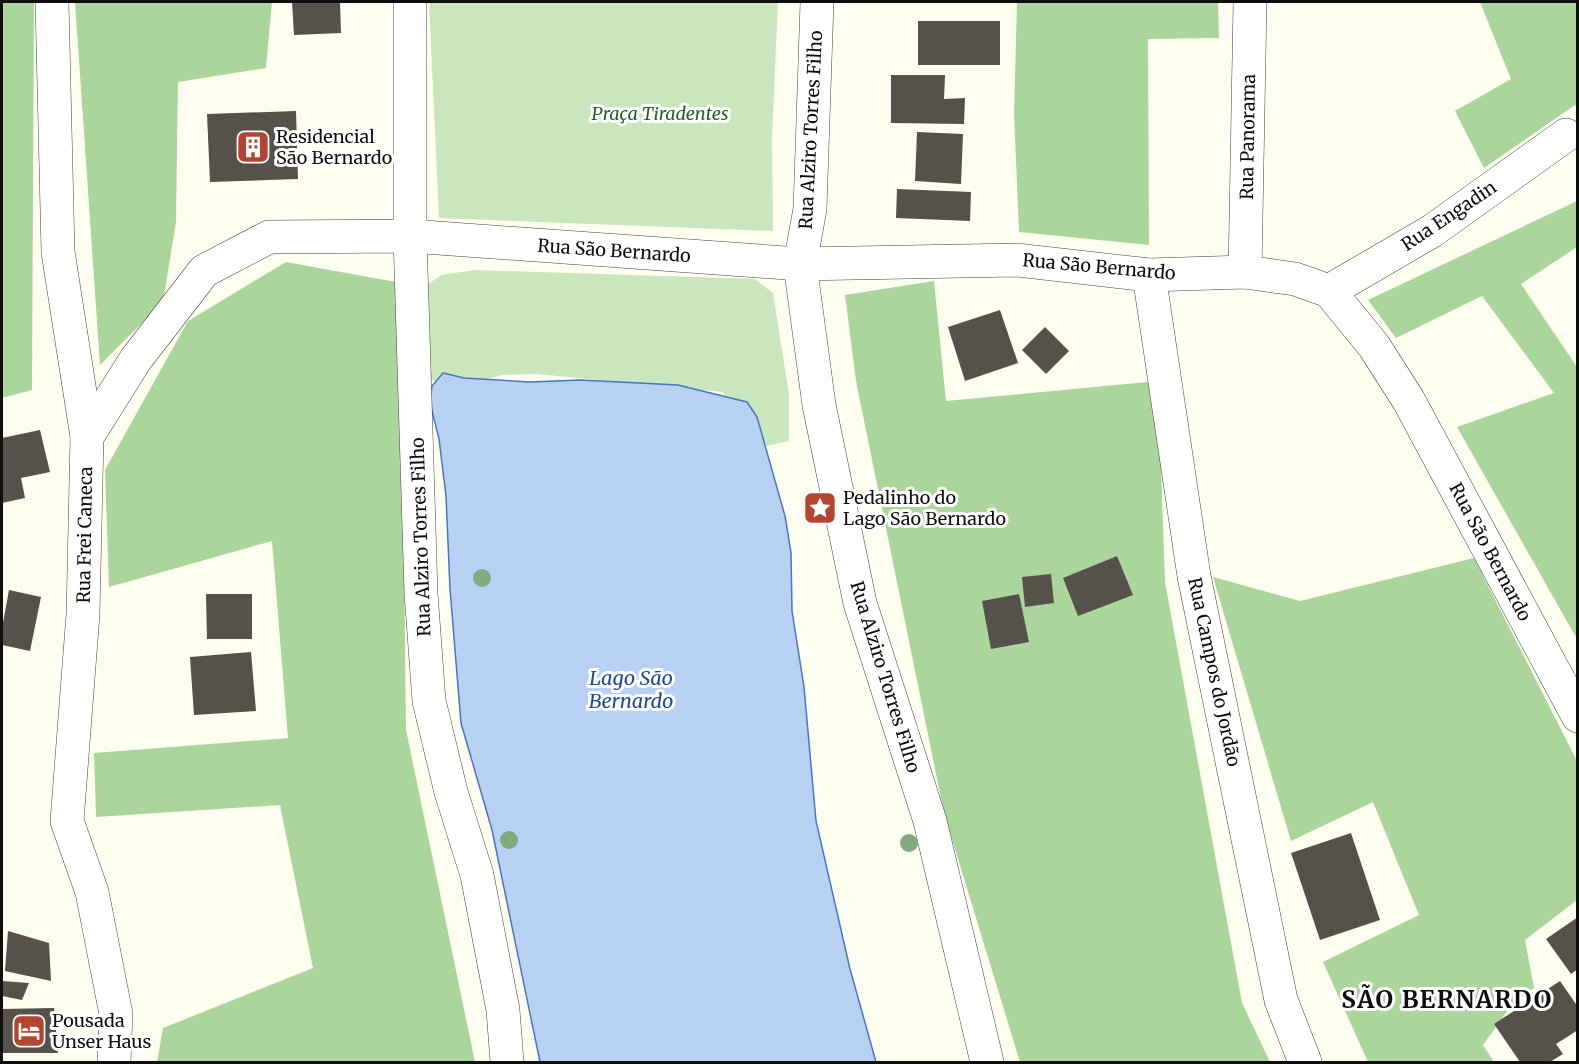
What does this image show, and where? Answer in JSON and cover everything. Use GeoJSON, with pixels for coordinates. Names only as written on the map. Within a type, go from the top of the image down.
{"type":"FeatureCollection","features":[{"type":"Feature","properties":{"kind":"street","name":"Rua Frei Caneca"},"geometry":{"type":"LineString","coordinates":[[52,2],[58,252],[87,436],[83,614],[67,821],[92,892],[99,925],[116,1014],[114,1062]]}},
{"type":"Feature","properties":{"kind":"street","name":"Rua Alziro Torres Filho"},"geometry":{"type":"LineString","coordinates":[[410,2],[410,236],[421,593],[429,701],[451,792],[477,875],[503,1010],[507,1062]]}},
{"type":"Feature","properties":{"kind":"street","name":"Rua Alziro Torres Filho"},"geometry":{"type":"LineString","coordinates":[[818,2],[810,209],[800,264],[819,405],[860,603],[930,821],[987,1062]]}},
{"type":"Feature","properties":{"kind":"street","name":"Rua Panorama"},"geometry":{"type":"LineString","coordinates":[[1245,272],[1250,2]]}},
{"type":"Feature","properties":{"kind":"street","name":"Rua Engadin"},"geometry":{"type":"LineString","coordinates":[[1329,291],[1432,231],[1566,135]]}},
{"type":"Feature","properties":{"kind":"street","name":"Rua São Bernardo"},"geometry":{"type":"LineString","coordinates":[[87,436],[136,359],[204,271],[269,237],[410,236],[800,264],[1016,260],[1149,275],[1245,272],[1295,279],[1329,291],[1374,345],[1409,401],[1578,716]]}},
{"type":"Feature","properties":{"kind":"street","name":"Rua Campos do Jordão"},"geometry":{"type":"LineString","coordinates":[[1149,275],[1194,576],[1281,1000],[1305,1062]]}},
{"type":"Feature","properties":{"kind":"green space"},"geometry":{"type":"Polygon","coordinates":[[[2,2],[34,2],[32,390],[2,398],[2,2]]]}},
{"type":"Feature","properties":{"kind":"green space"},"geometry":{"type":"Polygon","coordinates":[[[75,2],[272,2],[266,68],[178,82],[176,222],[163,302],[100,365],[75,2]]]}},
{"type":"Feature","properties":{"kind":"green space","name":"Praça Tiradentes"},"geometry":{"type":"Polygon","coordinates":[[[429,2],[778,2],[772,138],[773,231],[439,218],[429,2]]]}},
{"type":"Feature","properties":{"kind":"green space"},"geometry":{"type":"Polygon","coordinates":[[[1017,2],[1218,2],[1219,38],[1148,39],[1149,245],[1019,232],[1014,114],[1017,2]]]}},
{"type":"Feature","properties":{"kind":"green space"},"geometry":{"type":"Polygon","coordinates":[[[1480,2],[1578,2],[1577,109],[1575,105],[1484,168],[1455,111],[1511,79],[1480,2]]]}},
{"type":"Feature","properties":{"kind":"green space"},"geometry":{"type":"Polygon","coordinates":[[[1577,201],[1577,247],[1521,284],[1577,367],[1577,639],[1457,427],[1554,393],[1482,296],[1396,338],[1368,300],[1577,201]]]}},
{"type":"Feature","properties":{"kind":"green space"},"geometry":{"type":"Polygon","coordinates":[[[286,262],[396,282],[403,470],[406,730],[475,1062],[157,1062],[163,1028],[313,968],[280,805],[96,817],[94,753],[288,738],[272,541],[109,587],[105,470],[188,321],[286,262]]]}},
{"type":"Feature","properties":{"kind":"green space"},"geometry":{"type":"Polygon","coordinates":[[[474,270],[755,279],[773,293],[789,395],[789,441],[756,448],[723,392],[536,374],[502,375],[470,384],[428,380],[427,285],[441,275],[474,270]]]}},
{"type":"Feature","properties":{"kind":"green space"},"geometry":{"type":"Polygon","coordinates":[[[934,281],[946,401],[1158,381],[1165,582],[1242,1003],[1270,1062],[1020,1062],[944,813],[856,381],[845,295],[934,281]]]}},
{"type":"Feature","properties":{"kind":"green space"},"geometry":{"type":"Polygon","coordinates":[[[1474,558],[1578,763],[1577,900],[1525,940],[1534,988],[1511,1006],[1483,1045],[1494,1062],[1368,1062],[1323,962],[1419,915],[1373,802],[1291,841],[1213,577],[1300,601],[1474,558]]]}},
{"type":"Feature","properties":{"kind":"water","name":"Lago São Bernardo"},"geometry":{"type":"Polygon","coordinates":[[[443,373],[464,378],[530,382],[580,380],[678,385],[747,402],[757,417],[785,516],[791,553],[792,611],[804,687],[816,821],[850,969],[876,1062],[540,1062],[492,830],[461,723],[450,589],[446,496],[439,439],[430,403],[432,386],[443,373]]]}},
{"type":"Feature","properties":{"kind":"building"},"geometry":{"type":"Polygon","coordinates":[[[292,2],[340,2],[341,33],[294,35],[292,2]]]}},
{"type":"Feature","properties":{"kind":"building"},"geometry":{"type":"Polygon","coordinates":[[[918,21],[1000,21],[1000,65],[918,65],[918,21]]]}},
{"type":"Feature","properties":{"kind":"building"},"geometry":{"type":"Polygon","coordinates":[[[891,75],[945,75],[944,99],[965,98],[964,124],[891,123],[891,75]]]}},
{"type":"Feature","properties":{"kind":"building","name":"Residencial São Bernardo"},"geometry":{"type":"Polygon","coordinates":[[[296,111],[298,179],[210,182],[207,114],[296,111]]]}},
{"type":"Feature","properties":{"kind":"building"},"geometry":{"type":"Polygon","coordinates":[[[917,132],[963,134],[961,184],[915,181],[917,132]]]}},
{"type":"Feature","properties":{"kind":"building"},"geometry":{"type":"Polygon","coordinates":[[[897,189],[971,192],[970,221],[896,218],[897,189]]]}},
{"type":"Feature","properties":{"kind":"building"},"geometry":{"type":"Polygon","coordinates":[[[1000,310],[1018,363],[965,381],[948,327],[1000,310]]]}},
{"type":"Feature","properties":{"kind":"building"},"geometry":{"type":"Polygon","coordinates":[[[1045,327],[1069,351],[1046,374],[1022,350],[1045,327]]]}},
{"type":"Feature","properties":{"kind":"building"},"geometry":{"type":"Polygon","coordinates":[[[40,430],[50,472],[21,478],[25,498],[2,503],[2,438],[40,430]]]}},
{"type":"Feature","properties":{"kind":"building"},"geometry":{"type":"Polygon","coordinates":[[[1117,556],[1133,595],[1078,616],[1063,578],[1117,556]]]}},
{"type":"Feature","properties":{"kind":"building"},"geometry":{"type":"Polygon","coordinates":[[[1051,574],[1054,603],[1025,607],[1022,577],[1051,574]]]}},
{"type":"Feature","properties":{"kind":"building"},"geometry":{"type":"Polygon","coordinates":[[[9,590],[41,597],[30,651],[2,645],[2,628],[9,590]]]}},
{"type":"Feature","properties":{"kind":"building"},"geometry":{"type":"Polygon","coordinates":[[[206,594],[252,594],[252,639],[207,639],[206,594]]]}},
{"type":"Feature","properties":{"kind":"building"},"geometry":{"type":"Polygon","coordinates":[[[1019,594],[1029,642],[991,649],[982,601],[1019,594]]]}},
{"type":"Feature","properties":{"kind":"building"},"geometry":{"type":"Polygon","coordinates":[[[251,652],[256,711],[194,715],[190,657],[251,652]]]}},
{"type":"Feature","properties":{"kind":"building"},"geometry":{"type":"Polygon","coordinates":[[[1351,833],[1380,920],[1320,940],[1291,853],[1351,833]]]}},
{"type":"Feature","properties":{"kind":"building"},"geometry":{"type":"Polygon","coordinates":[[[1578,917],[1578,969],[1571,974],[1546,939],[1578,917]]]}},
{"type":"Feature","properties":{"kind":"building"},"geometry":{"type":"Polygon","coordinates":[[[8,931],[49,943],[51,981],[5,971],[8,931]]]}},
{"type":"Feature","properties":{"kind":"building"},"geometry":{"type":"Polygon","coordinates":[[[2,981],[29,983],[22,1000],[2,996],[2,981]]]}},
{"type":"Feature","properties":{"kind":"building"},"geometry":{"type":"Polygon","coordinates":[[[1560,981],[1578,1007],[1578,1030],[1556,1044],[1563,1054],[1550,1062],[1520,1062],[1494,1024],[1560,981]]]}},
{"type":"Feature","properties":{"kind":"building","name":"Pousada Unser Haus"},"geometry":{"type":"Polygon","coordinates":[[[54,1008],[58,1053],[2,1053],[2,1009],[54,1008]]]}},
{"type":"Feature","properties":{"kind":"place","name":"Residencial São Bernardo"},"geometry":{"type":"Point","coordinates":[253,147]}},
{"type":"Feature","properties":{"kind":"place","name":"Pedalinho do Lago São Bernardo"},"geometry":{"type":"Point","coordinates":[820,508]}},
{"type":"Feature","properties":{"kind":"place","name":"Pousada Unser Haus"},"geometry":{"type":"Point","coordinates":[29,1031]}},
{"type":"Feature","properties":{"kind":"district","name":"SÃO BERNARDO"},"geometry":{"type":"Point","coordinates":[1447,1000]}}]}
